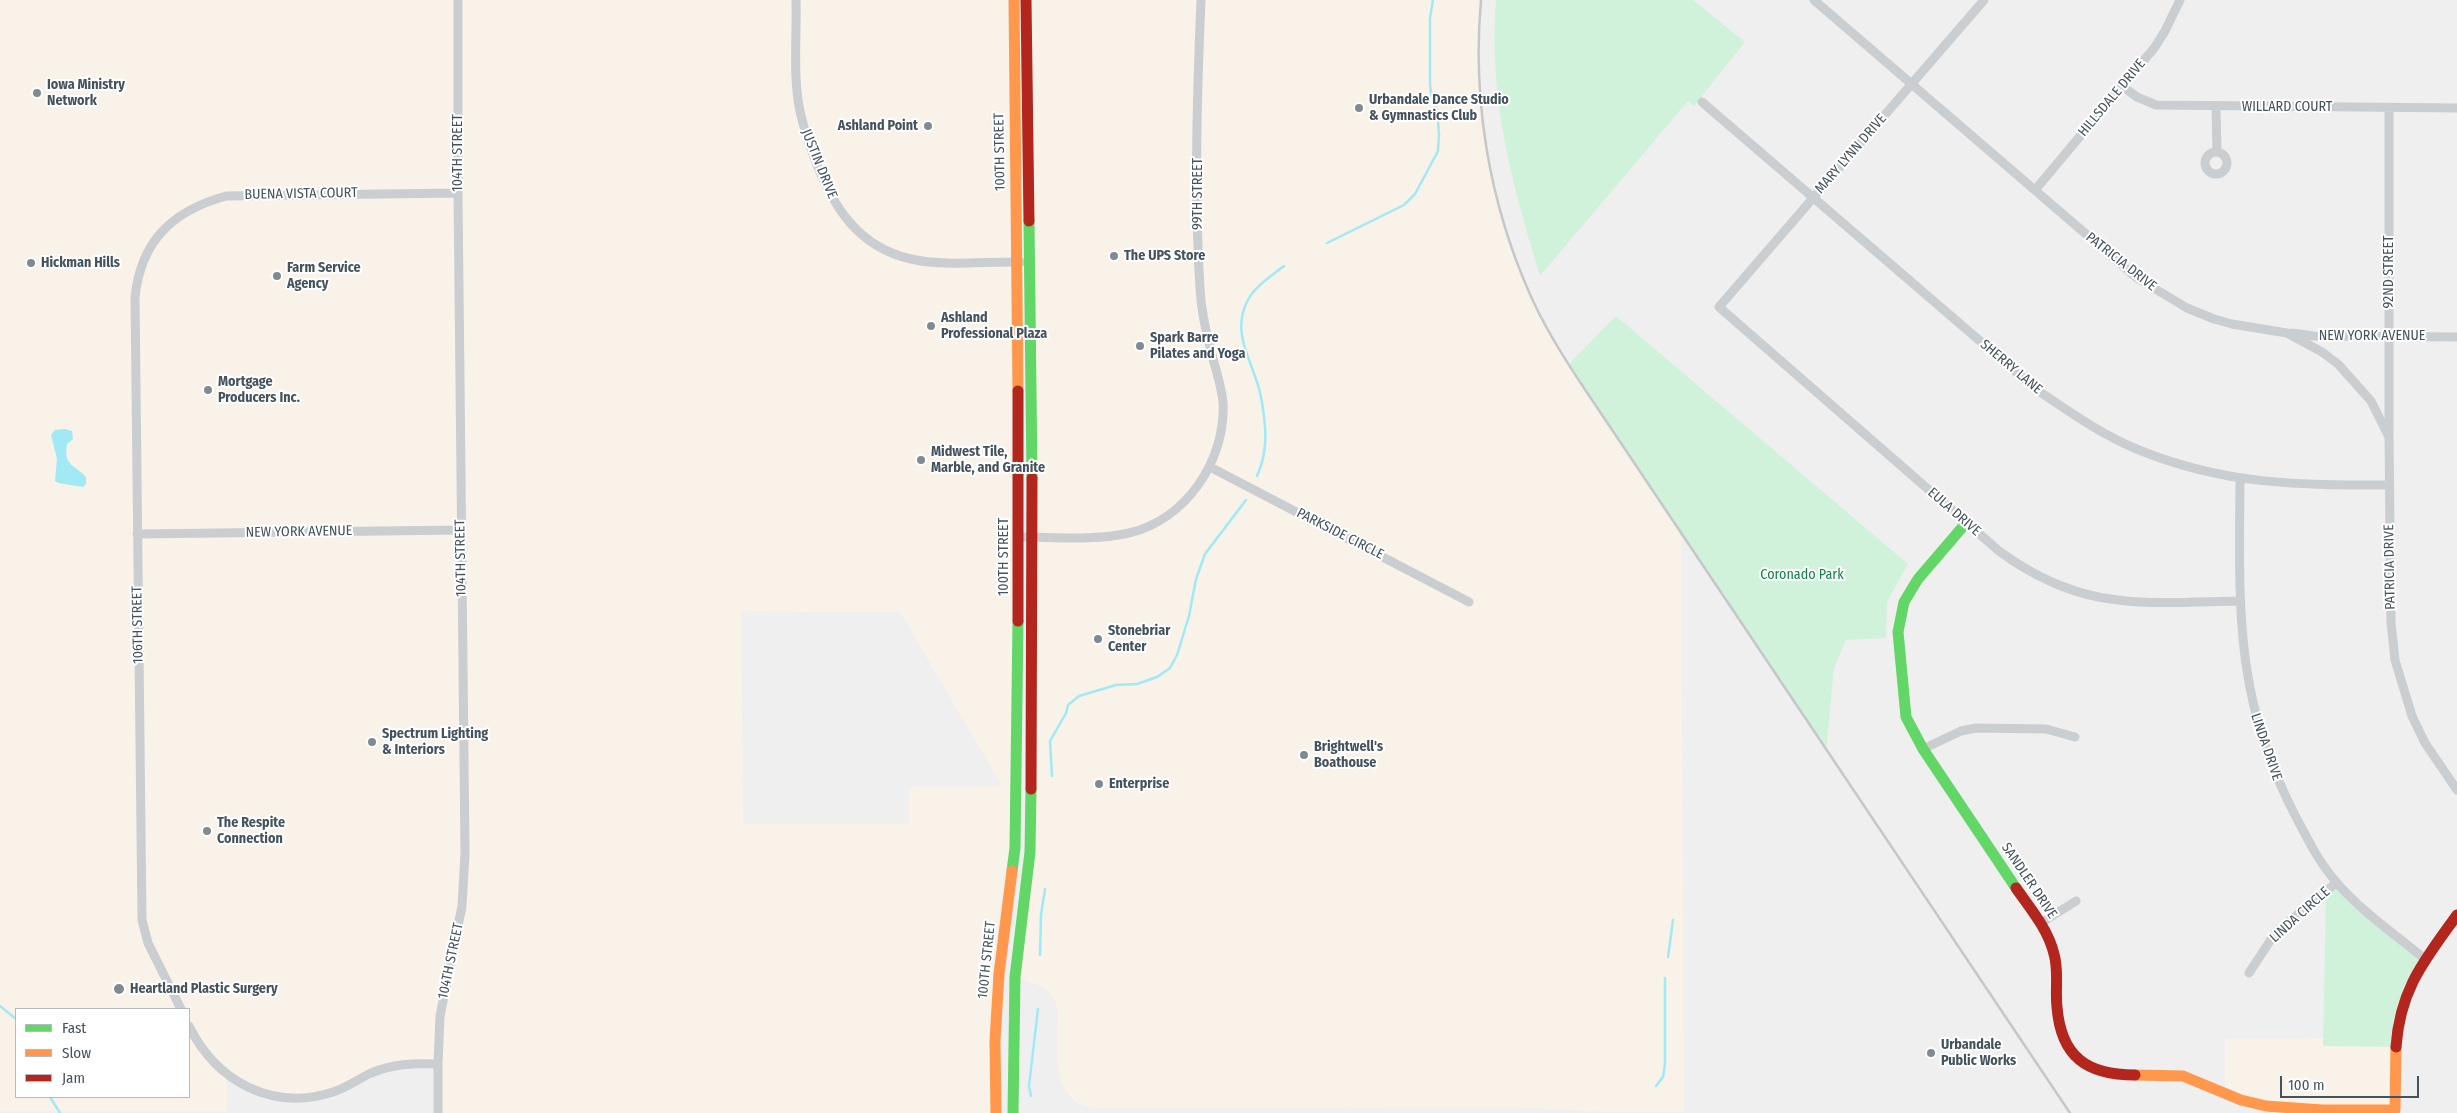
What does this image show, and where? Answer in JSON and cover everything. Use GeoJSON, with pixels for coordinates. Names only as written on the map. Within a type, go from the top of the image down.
{"type":"FeatureCollection","features":[{"type":"Feature","properties":{"kind":"main road","name":"100TH STREET"},"geometry":{"type":"LineString","coordinates":[[996,1113],[995,1041],[999,974],[1016,848],[1019,537],[1014,0]]}},
{"type":"Feature","properties":{"kind":"main road","name":"100TH STREET"},"geometry":{"type":"LineString","coordinates":[[1013,1113],[1015,977],[1030,852],[1033,537],[1026,0]]}},
{"type":"Feature","properties":{"kind":"main road","name":"SANDLER DRIVE"},"geometry":{"type":"LineString","coordinates":[[1966,523],[1911,588],[1899,617],[1898,632],[1906,717],[1923,749],[2041,923],[2054,952],[2057,967],[2056,1008],[2061,1030],[2066,1044],[2078,1059],[2094,1070],[2113,1075],[2188,1077],[2235,1099],[2266,1107],[2395,1110],[2396,1038],[2399,1015],[2409,988],[2426,960]]}},
{"type":"Feature","properties":{"kind":"main road"},"geometry":{"type":"LineString","coordinates":[[2426,960],[2457,915]]}},
{"type":"Feature","properties":{"kind":"street","name":"104TH STREET"},"geometry":{"type":"LineString","coordinates":[[438,1113],[440,1016],[462,906],[465,863],[458,193],[458,0]]}},
{"type":"Feature","properties":{"kind":"street","name":"JUSTIN DRIVE"},"geometry":{"type":"LineString","coordinates":[[796,0],[797,86],[803,124],[823,180],[841,212],[858,230],[878,246],[910,258],[943,262],[1030,262]]}},
{"type":"Feature","properties":{"kind":"street","name":"99TH STREET"},"geometry":{"type":"LineString","coordinates":[[1019,537],[1108,536],[1148,526],[1169,514],[1188,498],[1210,467],[1220,435],[1223,401],[1203,318],[1199,281],[1198,70],[1201,0]]}},
{"type":"Feature","properties":{"kind":"street","name":"PATRICIA DRIVE"},"geometry":{"type":"LineString","coordinates":[[1814,0],[2137,278],[2162,294],[2214,319],[2286,333],[2322,352],[2352,377],[2371,401],[2389,436],[2391,623],[2395,660],[2412,716],[2425,744],[2457,790]]}},
{"type":"Feature","properties":{"kind":"street","name":"MARY LYNN DRIVE"},"geometry":{"type":"LineString","coordinates":[[1719,307],[1984,0]]}},
{"type":"Feature","properties":{"kind":"street","name":"HILLSDALE DRIVE"},"geometry":{"type":"LineString","coordinates":[[2035,190],[2166,31],[2180,0]]}},
{"type":"Feature","properties":{"kind":"street","name":"WILLARD COURT"},"geometry":{"type":"LineString","coordinates":[[2122,86],[2137,97],[2156,105],[2457,108]]}},
{"type":"Feature","properties":{"kind":"street","name":"SHERRY LANE"},"geometry":{"type":"LineString","coordinates":[[1702,102],[2045,396],[2090,425],[2138,449],[2186,466],[2240,479],[2283,484],[2389,484]]}},
{"type":"Feature","properties":{"kind":"street"},"geometry":{"type":"LineString","coordinates":[[2216,106],[2216,151]]}},
{"type":"Feature","properties":{"kind":"street","name":"92ND STREET"},"geometry":{"type":"LineString","coordinates":[[2389,108],[2389,436]]}},
{"type":"Feature","properties":{"kind":"street","name":"BUENA VISTA COURT"},"geometry":{"type":"LineString","coordinates":[[156,237],[185,212],[205,202],[226,196],[458,193]]}},
{"type":"Feature","properties":{"kind":"street","name":"106TH STREET"},"geometry":{"type":"LineString","coordinates":[[156,237],[142,264],[135,297],[142,920],[148,943],[180,1008]]}},
{"type":"Feature","properties":{"kind":"street","name":"EULA DRIVE"},"geometry":{"type":"LineString","coordinates":[[1719,307],[1966,523],[2018,566],[2039,578],[2085,595],[2132,603],[2239,601]]}},
{"type":"Feature","properties":{"kind":"street","name":"NEW YORK AVENUE"},"geometry":{"type":"LineString","coordinates":[[2286,333],[2314,336],[2457,337]]}},
{"type":"Feature","properties":{"kind":"street","name":"PARKSIDE CIRCLE"},"geometry":{"type":"LineString","coordinates":[[1210,467],[1470,602]]}},
{"type":"Feature","properties":{"kind":"street","name":"LINDA DRIVE"},"geometry":{"type":"LineString","coordinates":[[2240,479],[2239,601],[2244,665],[2253,709],[2266,752],[2283,793],[2312,847],[2336,883],[2365,910],[2426,960]]}},
{"type":"Feature","properties":{"kind":"street","name":"NEW YORK AVENUE"},"geometry":{"type":"LineString","coordinates":[[138,534],[461,530]]}},
{"type":"Feature","properties":{"kind":"street"},"geometry":{"type":"LineString","coordinates":[[1923,749],[1961,730],[1976,728],[2046,729],[2075,737]]}},
{"type":"Feature","properties":{"kind":"street","name":"LINDA CIRCLE"},"geometry":{"type":"LineString","coordinates":[[2248,973],[2276,932],[2336,883]]}},
{"type":"Feature","properties":{"kind":"street"},"geometry":{"type":"LineString","coordinates":[[2041,923],[2076,901]]}},
{"type":"Feature","properties":{"kind":"street"},"geometry":{"type":"LineString","coordinates":[[190,1028],[196,1042],[212,1062],[227,1076],[251,1088],[280,1097],[304,1098],[332,1092],[370,1074],[394,1066],[438,1064]]}},
{"type":"Feature","properties":{"kind":"shaded area"},"geometry":{"type":"Polygon","coordinates":[[[0,0],[1014,0],[1015,848],[1006,923],[996,1113],[438,1113],[438,1064],[394,1066],[332,1092],[280,1097],[227,1077],[227,1111],[0,1111],[0,0]],[[741,611],[743,824],[909,824],[909,787],[1002,786],[900,612],[741,611]]]}},
{"type":"Feature","properties":{"kind":"shaded area"},"geometry":{"type":"Polygon","coordinates":[[[1026,0],[1481,0],[1480,75],[1484,130],[1498,203],[1516,259],[1537,308],[1569,364],[1681,535],[1684,1112],[1609,1112],[1512,1107],[1104,1108],[1088,1107],[1079,1104],[1069,1095],[1061,1083],[1057,1061],[1058,1010],[1055,1000],[1049,991],[1041,986],[1015,977],[1030,852],[1026,0]]]}},
{"type":"Feature","properties":{"kind":"shaded area"},"geometry":{"type":"Polygon","coordinates":[[[2323,1038],[2324,1046],[2396,1047],[2395,1110],[2282,1108],[2225,1094],[2225,1039],[2323,1038]]]}},
{"type":"Feature","properties":{"kind":"green space"},"geometry":{"type":"Polygon","coordinates":[[[1496,0],[1693,0],[1745,42],[1694,106],[1688,101],[1540,276],[1520,208],[1504,140],[1499,106],[1494,36],[1496,0]]]}},
{"type":"Feature","properties":{"kind":"green space","name":"Coronado Park"},"geometry":{"type":"Polygon","coordinates":[[[1616,316],[1908,564],[1887,602],[1886,638],[1846,640],[1834,668],[1826,751],[1569,364],[1616,316]]]}},
{"type":"Feature","properties":{"kind":"green space"},"geometry":{"type":"Polygon","coordinates":[[[2336,883],[2426,960],[2409,988],[2396,1047],[2323,1046],[2326,891],[2336,883]]]}},
{"type":"Feature","properties":{"kind":"water"},"geometry":{"type":"Polygon","coordinates":[[[65,429],[72,431],[73,439],[67,444],[67,457],[71,465],[86,477],[86,484],[83,487],[55,481],[57,459],[51,435],[55,430],[65,429]]]}},
{"type":"Feature","properties":{"kind":"waterway"},"geometry":{"type":"LineString","coordinates":[[1327,243],[1404,205],[1415,194],[1438,151],[1437,110],[1432,102],[1430,84],[1430,18],[1433,0]]}},
{"type":"Feature","properties":{"kind":"waterway"},"geometry":{"type":"LineString","coordinates":[[1257,476],[1265,447],[1264,417],[1261,397],[1243,340],[1242,316],[1253,292],[1284,266]]}},
{"type":"Feature","properties":{"kind":"waterway"},"geometry":{"type":"LineString","coordinates":[[1052,776],[1050,741],[1066,713],[1068,705],[1079,696],[1116,685],[1137,684],[1157,677],[1170,668],[1177,655],[1189,616],[1196,579],[1205,554],[1246,500]]}},
{"type":"Feature","properties":{"kind":"waterway"},"geometry":{"type":"LineString","coordinates":[[1040,955],[1041,915],[1045,889]]}},
{"type":"Feature","properties":{"kind":"waterway"},"geometry":{"type":"LineString","coordinates":[[1668,957],[1673,920]]}},
{"type":"Feature","properties":{"kind":"waterway"},"geometry":{"type":"LineString","coordinates":[[1656,1086],[1663,1077],[1665,1064],[1665,978]]}},
{"type":"Feature","properties":{"kind":"waterway"},"geometry":{"type":"LineString","coordinates":[[0,1006],[15,1018]]}},
{"type":"Feature","properties":{"kind":"waterway"},"geometry":{"type":"LineString","coordinates":[[1031,1096],[1029,1086],[1038,1009]]}},
{"type":"Feature","properties":{"kind":"waterway"},"geometry":{"type":"LineString","coordinates":[[51,1098],[60,1113]]}},
{"type":"Feature","properties":{"kind":"railway"},"geometry":{"type":"LineString","coordinates":[[1481,0],[1479,75],[1487,149],[1503,222],[1515,257],[1541,318],[1578,379],[2070,1113]]}},
{"type":"Feature","properties":{"kind":"traffic: fast"},"geometry":{"type":"LineString","coordinates":[[1029,221],[1032,478]]}},
{"type":"Feature","properties":{"kind":"traffic: fast"},"geometry":{"type":"LineString","coordinates":[[1966,523],[1918,579],[1904,602],[1898,632],[1906,717],[1923,749],[2016,888]]}},
{"type":"Feature","properties":{"kind":"traffic: fast"},"geometry":{"type":"LineString","coordinates":[[1012,871],[1015,848],[1018,621]]}},
{"type":"Feature","properties":{"kind":"traffic: fast"},"geometry":{"type":"LineString","coordinates":[[1013,1113],[1015,977],[1030,852],[1031,789]]}},
{"type":"Feature","properties":{"kind":"traffic: slow"},"geometry":{"type":"LineString","coordinates":[[1014,0],[1018,391]]}},
{"type":"Feature","properties":{"kind":"traffic: slow"},"geometry":{"type":"LineString","coordinates":[[996,1113],[995,1041],[999,974],[1012,871]]}},
{"type":"Feature","properties":{"kind":"traffic: slow"},"geometry":{"type":"LineString","coordinates":[[2135,1075],[2183,1076],[2241,1100],[2266,1106],[2322,1110],[2395,1110],[2396,1047]]}},
{"type":"Feature","properties":{"kind":"traffic: jam"},"geometry":{"type":"LineString","coordinates":[[1026,0],[1029,221]]}},
{"type":"Feature","properties":{"kind":"traffic: jam"},"geometry":{"type":"LineString","coordinates":[[1018,391],[1018,621]]}},
{"type":"Feature","properties":{"kind":"traffic: jam"},"geometry":{"type":"LineString","coordinates":[[1031,789],[1032,478]]}},
{"type":"Feature","properties":{"kind":"traffic: jam"},"geometry":{"type":"LineString","coordinates":[[2016,888],[2038,919],[2051,945],[2056,967],[2057,1000],[2064,1039],[2080,1060],[2090,1067],[2118,1074],[2135,1075]]}},
{"type":"Feature","properties":{"kind":"traffic: jam"},"geometry":{"type":"LineString","coordinates":[[2396,1047],[2398,1027],[2408,992],[2424,962],[2457,915]]}},
{"type":"Feature","properties":{"kind":"place","name":"Iowa Ministry Network"},"geometry":{"type":"Point","coordinates":[37,93]}},
{"type":"Feature","properties":{"kind":"place","name":"Urbandale Dance Studio & Gymnastics Club"},"geometry":{"type":"Point","coordinates":[1359,108]}},
{"type":"Feature","properties":{"kind":"place","name":"Ashland Point"},"geometry":{"type":"Point","coordinates":[928,126]}},
{"type":"Feature","properties":{"kind":"place","name":"The UPS Store"},"geometry":{"type":"Point","coordinates":[1114,256]}},
{"type":"Feature","properties":{"kind":"place","name":"Hickman Hills"},"geometry":{"type":"Point","coordinates":[31,263]}},
{"type":"Feature","properties":{"kind":"place","name":"Farm Service Agency"},"geometry":{"type":"Point","coordinates":[277,276]}},
{"type":"Feature","properties":{"kind":"place","name":"Ashland Professional Plaza"},"geometry":{"type":"Point","coordinates":[931,326]}},
{"type":"Feature","properties":{"kind":"place","name":"Spark Barre Pilates and Yoga"},"geometry":{"type":"Point","coordinates":[1140,346]}},
{"type":"Feature","properties":{"kind":"place","name":"Mortgage Producers Inc."},"geometry":{"type":"Point","coordinates":[208,390]}},
{"type":"Feature","properties":{"kind":"place","name":"Midwest Tile, Marble, and Granite"},"geometry":{"type":"Point","coordinates":[921,460]}},
{"type":"Feature","properties":{"kind":"place","name":"Stonebriar Center"},"geometry":{"type":"Point","coordinates":[1098,639]}},
{"type":"Feature","properties":{"kind":"place","name":"Spectrum Lighting & Interiors"},"geometry":{"type":"Point","coordinates":[372,742]}},
{"type":"Feature","properties":{"kind":"place","name":"Brightwell's Boathouse"},"geometry":{"type":"Point","coordinates":[1304,755]}},
{"type":"Feature","properties":{"kind":"place","name":"Enterprise"},"geometry":{"type":"Point","coordinates":[1099,784]}},
{"type":"Feature","properties":{"kind":"place","name":"The Respite Connection"},"geometry":{"type":"Point","coordinates":[207,831]}},
{"type":"Feature","properties":{"kind":"place","name":"Heartland Plastic Surgery"},"geometry":{"type":"Point","coordinates":[119,989]}},
{"type":"Feature","properties":{"kind":"place","name":"Urbandale Public Works"},"geometry":{"type":"Point","coordinates":[1931,1053]}}]}
